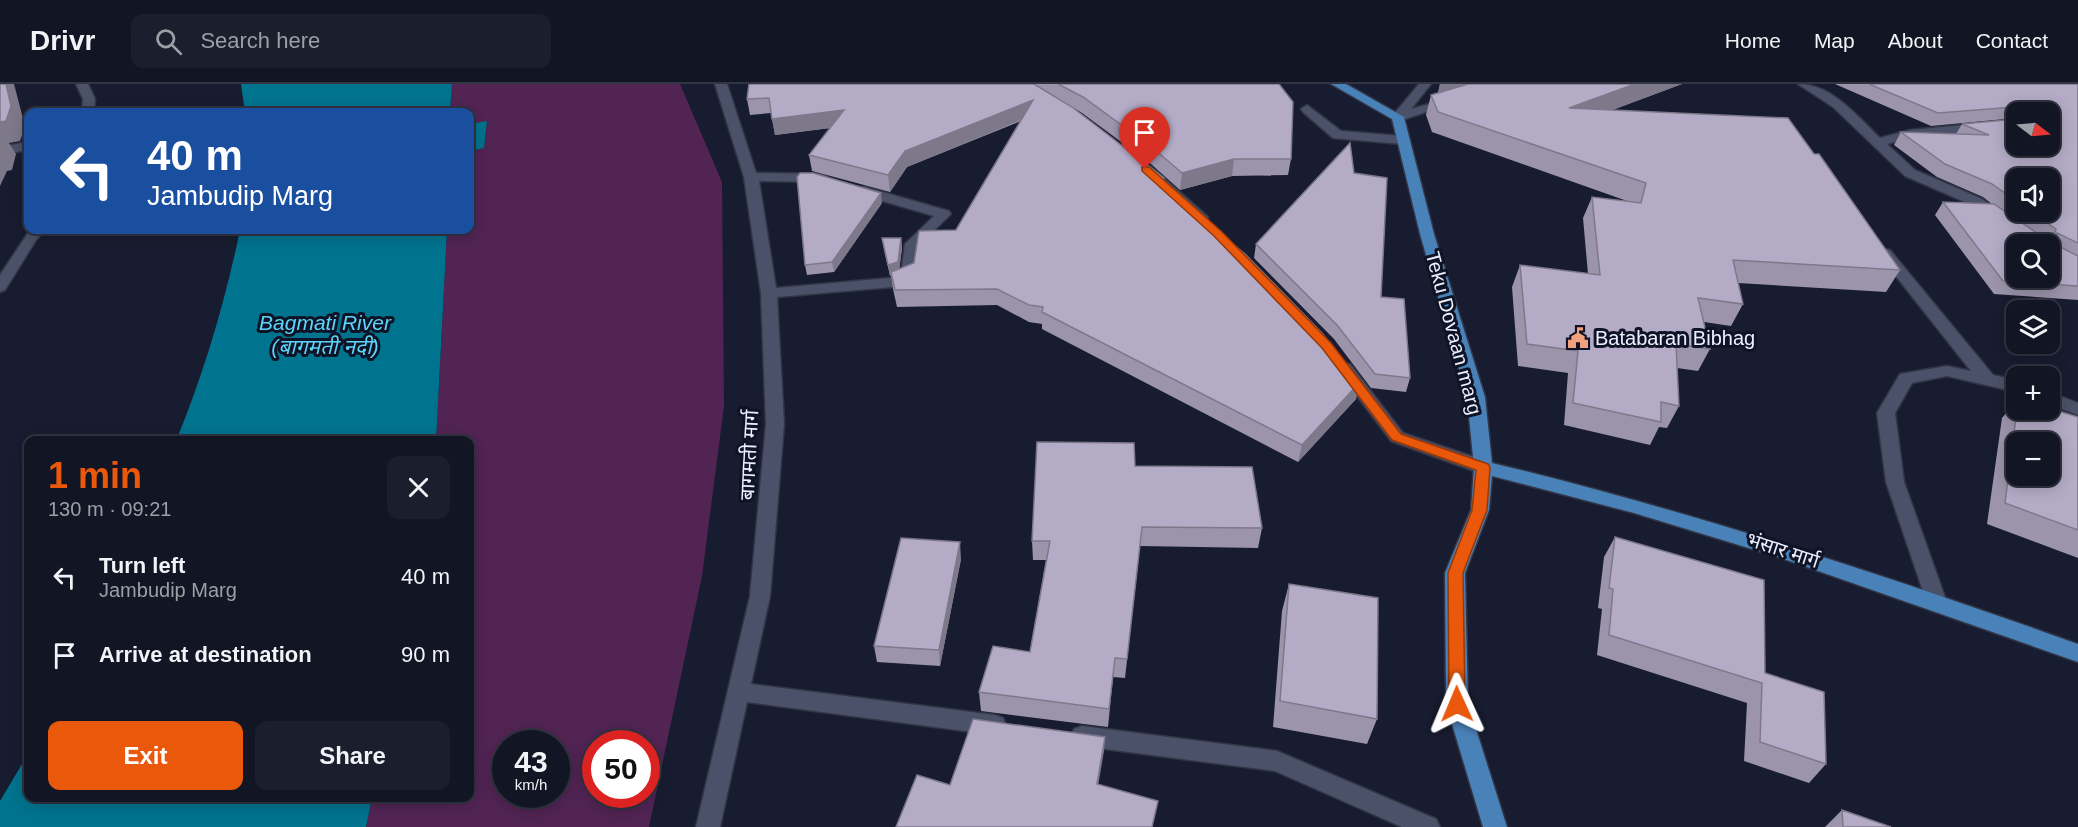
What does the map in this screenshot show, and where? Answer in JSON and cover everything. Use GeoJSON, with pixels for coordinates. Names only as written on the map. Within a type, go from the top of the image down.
{"type":"FeatureCollection","features":[{"type":"Feature","properties":{"kind":"main road"},"geometry":{"type":"LineString","coordinates":[[1336,84],[1398,117]]}},
{"type":"Feature","properties":{"kind":"main road","name":"Teku Dovaan marg"},"geometry":{"type":"LineString","coordinates":[[1398,117],[1427,234],[1476,397],[1483,467],[1480,510],[1455,573],[1457,704],[1495,827]]}},
{"type":"Feature","properties":{"kind":"main road","name":"भंसार मार्ग"},"geometry":{"type":"LineString","coordinates":[[1483,467],[1590,492],[1774,547],[1936,600],[2078,653]]}},
{"type":"Feature","properties":{"kind":"street"},"geometry":{"type":"LineString","coordinates":[[82,84],[89,99],[88,108]]}},
{"type":"Feature","properties":{"kind":"street","name":"बागमती मार्ग"},"geometry":{"type":"LineString","coordinates":[[708,827],[760,596],[775,424],[769,294],[751,177],[721,84]]}},
{"type":"Feature","properties":{"kind":"street"},"geometry":{"type":"LineString","coordinates":[[1398,117],[1425,84]]}},
{"type":"Feature","properties":{"kind":"street"},"geometry":{"type":"LineString","coordinates":[[1804,84],[1837,105],[1880,142],[1910,173],[1977,202],[2023,234]]}},
{"type":"Feature","properties":{"kind":"street"},"geometry":{"type":"LineString","coordinates":[[1398,117],[1463,99]]}},
{"type":"Feature","properties":{"kind":"street"},"geometry":{"type":"LineString","coordinates":[[1307,109],[1329,130],[1338,135],[1402,140]]}},
{"type":"Feature","properties":{"kind":"street"},"geometry":{"type":"LineString","coordinates":[[1880,142],[1910,135],[2006,125]]}},
{"type":"Feature","properties":{"kind":"street"},"geometry":{"type":"LineString","coordinates":[[0,151],[24,147]]}},
{"type":"Feature","properties":{"kind":"street"},"geometry":{"type":"LineString","coordinates":[[1137,162],[1218,233]]}},
{"type":"Feature","properties":{"kind":"street"},"geometry":{"type":"LineString","coordinates":[[751,177],[816,177],[944,214],[912,244],[909,276],[893,282],[769,294]]}},
{"type":"Feature","properties":{"kind":"street"},"geometry":{"type":"LineString","coordinates":[[0,287],[34,234]]}},
{"type":"Feature","properties":{"kind":"street"},"geometry":{"type":"LineString","coordinates":[[1873,237],[1987,379]]}},
{"type":"Feature","properties":{"kind":"street"},"geometry":{"type":"LineString","coordinates":[[1333,354],[1397,437],[1483,467]]}},
{"type":"Feature","properties":{"kind":"street"},"geometry":{"type":"LineString","coordinates":[[1936,600],[1913,540],[1895,482],[1886,413],[1906,378],[1947,371],[2006,384]]}},
{"type":"Feature","properties":{"kind":"street"},"geometry":{"type":"LineString","coordinates":[[2060,402],[2078,409]]}},
{"type":"Feature","properties":{"kind":"street"},"geometry":{"type":"LineString","coordinates":[[738,692],[1019,728]]}},
{"type":"Feature","properties":{"kind":"street"},"geometry":{"type":"LineString","coordinates":[[1066,734],[1277,761],[1428,827]]}},
{"type":"Feature","properties":{"kind":"shaded area"},"geometry":{"type":"Polygon","coordinates":[[[452,84],[680,84],[722,182],[724,406],[702,576],[660,775],[660,730],[582,730],[582,808],[653,808],[649,827],[366,827],[371,802],[474,802],[474,436],[436,436],[447,234],[474,234],[474,150],[484,148],[487,122],[474,124],[474,108],[450,108],[452,84]]]}},
{"type":"Feature","properties":{"kind":"water"},"geometry":{"type":"Polygon","coordinates":[[[241,84],[452,84],[450,108],[244,108],[241,84]]]}},
{"type":"Feature","properties":{"kind":"water"},"geometry":{"type":"Polygon","coordinates":[[[487,121],[484,148],[474,150],[474,123],[487,121]]]}},
{"type":"Feature","properties":{"kind":"water","name":"Bagmati River (बागमती नदी)"},"geometry":{"type":"Polygon","coordinates":[[[239,234],[447,234],[436,436],[178,436],[196,389],[228,284],[239,234]]]}},
{"type":"Feature","properties":{"kind":"water"},"geometry":{"type":"Polygon","coordinates":[[[24,761],[24,802],[371,802],[366,827],[0,827],[0,801],[24,761]]]}},
{"type":"Feature","properties":{"kind":"building"},"geometry":{"type":"Polygon","coordinates":[[[0,84],[6,84],[11,106],[6,121],[0,122],[0,84]]]}},
{"type":"Feature","properties":{"kind":"building"},"geometry":{"type":"Polygon","coordinates":[[[749,84],[1034,84],[1072,107],[1164,178],[1156,180],[1245,254],[1322,333],[1360,382],[1302,445],[1042,312],[1043,307],[1029,305],[997,289],[895,290],[891,272],[914,263],[919,231],[956,230],[1033,100],[905,151],[888,175],[809,155],[844,110],[772,119],[769,98],[747,99],[749,84]]]}},
{"type":"Feature","properties":{"kind":"building"},"geometry":{"type":"Polygon","coordinates":[[[1058,84],[1279,84],[1293,102],[1291,159],[1234,159],[1182,173],[1153,148],[1083,97],[1058,84]]]}},
{"type":"Feature","properties":{"kind":"building"},"geometry":{"type":"Polygon","coordinates":[[[1468,84],[1635,84],[1569,108],[1788,118],[1814,154],[1819,154],[1900,270],[1733,260],[1743,304],[1698,298],[1710,349],[1676,344],[1679,406],[1661,402],[1661,422],[1573,403],[1578,351],[1527,344],[1520,265],[1600,275],[1592,197],[1641,203],[1646,183],[1438,112],[1431,95],[1468,84]]]}},
{"type":"Feature","properties":{"kind":"building"},"geometry":{"type":"Polygon","coordinates":[[[1869,84],[2078,84],[2078,243],[2057,233],[2006,234],[2006,281],[2003,281],[1943,202],[1994,204],[2006,212],[2006,222],[2021,222],[2037,233],[2055,233],[2056,229],[2046,222],[2060,222],[2060,168],[2006,168],[2006,194],[1992,184],[1945,164],[1901,132],[1989,135],[1962,124],[2006,120],[2006,156],[2060,156],[2060,102],[2006,102],[2006,108],[1938,113],[1869,84]]]}},
{"type":"Feature","properties":{"kind":"building"},"geometry":{"type":"Polygon","coordinates":[[[1350,143],[1354,173],[1387,178],[1381,297],[1404,299],[1410,378],[1375,374],[1337,325],[1256,244],[1350,143]]]}},
{"type":"Feature","properties":{"kind":"building"},"geometry":{"type":"Polygon","coordinates":[[[800,173],[813,173],[881,193],[832,262],[805,265],[797,177],[800,173]]]}},
{"type":"Feature","properties":{"kind":"building"},"geometry":{"type":"Polygon","coordinates":[[[882,238],[901,238],[898,262],[888,265],[882,238]]]}},
{"type":"Feature","properties":{"kind":"building"},"geometry":{"type":"Polygon","coordinates":[[[2060,247],[2078,256],[2078,286],[2060,285],[2060,247]]]}},
{"type":"Feature","properties":{"kind":"building"},"geometry":{"type":"Polygon","coordinates":[[[2060,411],[2078,417],[2078,530],[2005,503],[2007,486],[2060,486],[2060,432],[2014,432],[2016,420],[2060,420],[2060,411]]]}},
{"type":"Feature","properties":{"kind":"building"},"geometry":{"type":"Polygon","coordinates":[[[1037,442],[1134,443],[1135,466],[1252,467],[1262,528],[1142,527],[1127,659],[1115,658],[1109,709],[979,692],[993,646],[1030,652],[1050,541],[1032,541],[1037,442]]]}},
{"type":"Feature","properties":{"kind":"building"},"geometry":{"type":"Polygon","coordinates":[[[1615,537],[1764,580],[1765,673],[1824,692],[1826,764],[1760,742],[1762,683],[1609,635],[1613,589],[1609,588],[1615,537]]]}},
{"type":"Feature","properties":{"kind":"building"},"geometry":{"type":"Polygon","coordinates":[[[901,538],[960,542],[939,650],[874,646],[901,538]]]}},
{"type":"Feature","properties":{"kind":"building"},"geometry":{"type":"Polygon","coordinates":[[[1289,584],[1378,598],[1377,719],[1280,701],[1289,584]]]}},
{"type":"Feature","properties":{"kind":"building"},"geometry":{"type":"Polygon","coordinates":[[[973,719],[1105,737],[1097,784],[1158,801],[1152,827],[896,827],[917,775],[950,785],[973,719]]]}},
{"type":"Feature","properties":{"kind":"building"},"geometry":{"type":"Polygon","coordinates":[[[1842,810],[1891,827],[1843,827],[1842,810]]]}},
{"type":"Feature","properties":{"kind":"place","name":"Batabaran Bibhag"},"geometry":{"type":"Point","coordinates":[1578,338]}},
{"type":"Feature","properties":{"kind":"route"},"geometry":{"type":"LineString","coordinates":[[1145,169],[1218,233],[1326,345],[1397,437],[1483,467],[1480,510],[1455,573],[1457,704]]}}]}
